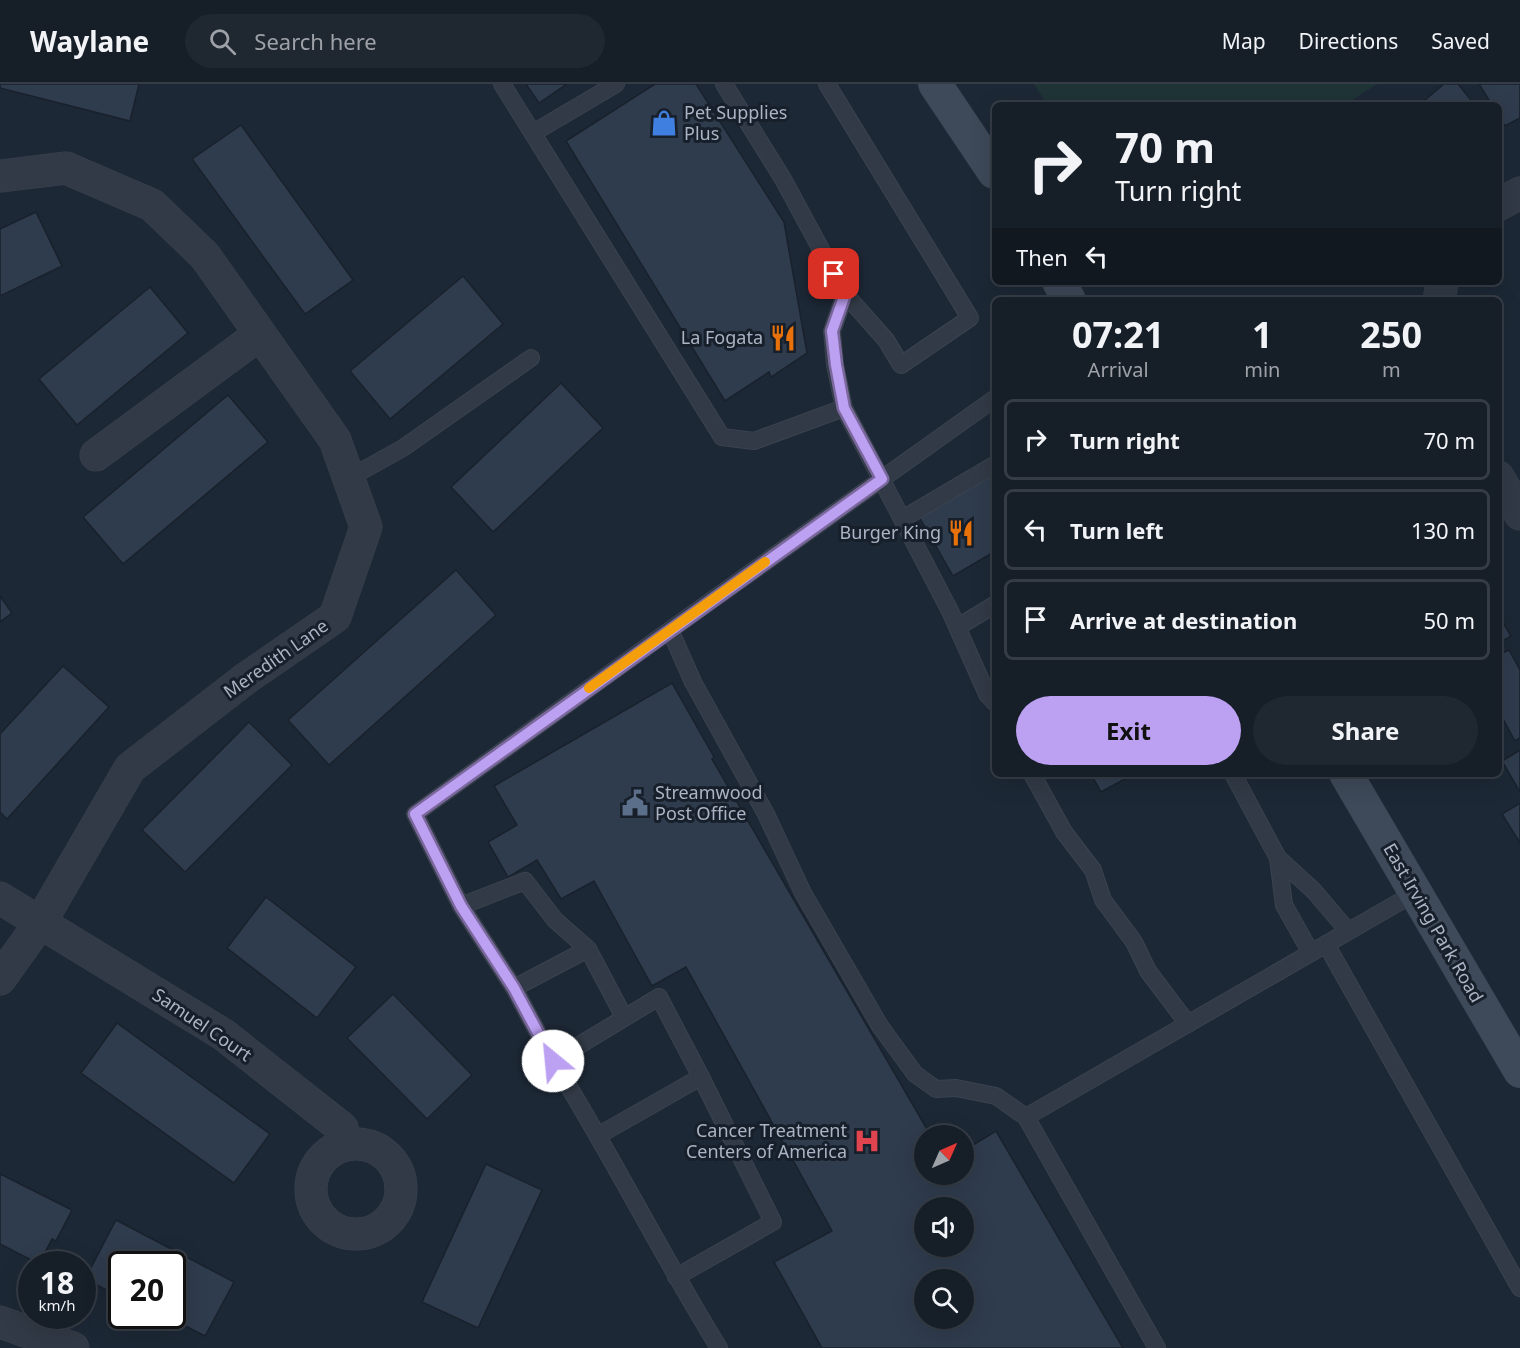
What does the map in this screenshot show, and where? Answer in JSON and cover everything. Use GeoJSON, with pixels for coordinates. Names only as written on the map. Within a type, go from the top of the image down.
{"type":"FeatureCollection","features":[{"type":"Feature","properties":{"kind":"main road"},"geometry":{"type":"LineString","coordinates":[[935,84],[992,169]]}},
{"type":"Feature","properties":{"kind":"main road","name":"East Irving Park Road"},"geometry":{"type":"LineString","coordinates":[[1348,777],[1520,1071]]}},
{"type":"Feature","properties":{"kind":"street","name":"Meredith Lane"},"geometry":{"type":"LineString","coordinates":[[0,176],[66,168],[152,205],[205,256],[335,440],[366,527],[335,617],[245,679],[130,768],[40,923],[0,979]]}},
{"type":"Feature","properties":{"kind":"street"},"geometry":{"type":"LineString","coordinates":[[1502,203],[1520,193]]}},
{"type":"Feature","properties":{"kind":"street"},"geometry":{"type":"LineString","coordinates":[[96,455],[260,334]]}},
{"type":"Feature","properties":{"kind":"street"},"geometry":{"type":"LineString","coordinates":[[1502,484],[1520,514]]}},
{"type":"Feature","properties":{"kind":"street","name":"Samuel Court"},"geometry":{"type":"LineString","coordinates":[[0,898],[224,1035],[342,1128],[347,1145]]}},
{"type":"Feature","properties":{"kind":"street"},"geometry":{"type":"LineString","coordinates":[[0,1322],[73,1348]]}},
{"type":"Feature","properties":{"kind":"lane"},"geometry":{"type":"LineString","coordinates":[[502,84],[722,437],[754,441],[844,408]]}},
{"type":"Feature","properties":{"kind":"lane"},"geometry":{"type":"LineString","coordinates":[[533,133],[616,84]]}},
{"type":"Feature","properties":{"kind":"lane"},"geometry":{"type":"LineString","coordinates":[[724,84],[783,179],[845,294],[886,340],[901,365],[970,318],[827,84]]}},
{"type":"Feature","properties":{"kind":"lane"},"geometry":{"type":"LineString","coordinates":[[845,294],[832,331],[844,408],[904,518],[917,552],[958,627],[987,694],[992,700]]}},
{"type":"Feature","properties":{"kind":"lane"},"geometry":{"type":"LineString","coordinates":[[349,478],[403,448],[531,358]]}},
{"type":"Feature","properties":{"kind":"lane"},"geometry":{"type":"LineString","coordinates":[[719,1348],[676,1277],[599,1135],[553,1061],[514,988],[461,906],[415,814],[992,400]]}},
{"type":"Feature","properties":{"kind":"lane"},"geometry":{"type":"LineString","coordinates":[[904,518],[992,466]]}},
{"type":"Feature","properties":{"kind":"lane"},"geometry":{"type":"LineString","coordinates":[[958,627],[992,606]]}},
{"type":"Feature","properties":{"kind":"lane"},"geometry":{"type":"LineString","coordinates":[[670,630],[693,682],[746,776],[803,892],[880,1026],[915,1074],[936,1089],[956,1088],[996,1095],[1026,1117],[1157,1348]]}},
{"type":"Feature","properties":{"kind":"lane"},"geometry":{"type":"LineString","coordinates":[[1034,777],[1064,832],[1093,870],[1102,900],[1134,942],[1148,971],[1188,1024]]}},
{"type":"Feature","properties":{"kind":"lane"},"geometry":{"type":"LineString","coordinates":[[1235,777],[1278,858],[1314,891],[1348,932]]}},
{"type":"Feature","properties":{"kind":"lane"},"geometry":{"type":"LineString","coordinates":[[1278,858],[1284,905],[1311,953]]}},
{"type":"Feature","properties":{"kind":"lane"},"geometry":{"type":"LineString","coordinates":[[461,906],[525,880],[555,920],[588,949],[624,1017]]}},
{"type":"Feature","properties":{"kind":"lane"},"geometry":{"type":"LineString","coordinates":[[1026,1117],[1415,893]]}},
{"type":"Feature","properties":{"kind":"lane"},"geometry":{"type":"LineString","coordinates":[[1326,944],[1520,1288]]}},
{"type":"Feature","properties":{"kind":"lane"},"geometry":{"type":"LineString","coordinates":[[514,988],[588,949]]}},
{"type":"Feature","properties":{"kind":"lane"},"geometry":{"type":"LineString","coordinates":[[553,1061],[659,997],[773,1222],[676,1277]]}},
{"type":"Feature","properties":{"kind":"lane"},"geometry":{"type":"LineString","coordinates":[[599,1135],[701,1077]]}},
{"type":"Feature","properties":{"kind":"green space"},"geometry":{"type":"Polygon","coordinates":[[[1034,84],[1377,84],[1350,102],[1045,102],[1034,84]]]}},
{"type":"Feature","properties":{"kind":"building"},"geometry":{"type":"Polygon","coordinates":[[[0,84],[139,84],[130,121],[0,88],[0,84]]]}},
{"type":"Feature","properties":{"kind":"building"},"geometry":{"type":"Polygon","coordinates":[[[526,84],[567,84],[539,103],[526,84]]]}},
{"type":"Feature","properties":{"kind":"building"},"geometry":{"type":"Polygon","coordinates":[[[655,84],[696,84],[784,222],[807,353],[771,377],[769,372],[725,401],[566,141],[655,84]]]}},
{"type":"Feature","properties":{"kind":"building"},"geometry":{"type":"Polygon","coordinates":[[[1444,84],[1458,84],[1473,102],[1423,102],[1444,84]]]}},
{"type":"Feature","properties":{"kind":"building"},"geometry":{"type":"Polygon","coordinates":[[[1479,84],[1520,84],[1520,118],[1505,126],[1502,121],[1502,102],[1490,102],[1479,84]]]}},
{"type":"Feature","properties":{"kind":"building"},"geometry":{"type":"Polygon","coordinates":[[[241,125],[353,280],[305,314],[192,159],[241,125]]]}},
{"type":"Feature","properties":{"kind":"building"},"geometry":{"type":"Polygon","coordinates":[[[36,212],[62,266],[0,296],[0,229],[36,212]]]}},
{"type":"Feature","properties":{"kind":"building"},"geometry":{"type":"Polygon","coordinates":[[[463,276],[503,324],[390,419],[350,371],[463,276]]]}},
{"type":"Feature","properties":{"kind":"building"},"geometry":{"type":"Polygon","coordinates":[[[150,287],[188,333],[77,425],[39,379],[150,287]]]}},
{"type":"Feature","properties":{"kind":"building"},"geometry":{"type":"Polygon","coordinates":[[[561,383],[603,428],[493,532],[451,487],[561,383]]]}},
{"type":"Feature","properties":{"kind":"building"},"geometry":{"type":"Polygon","coordinates":[[[228,395],[268,442],[123,564],[83,517],[228,395]]]}},
{"type":"Feature","properties":{"kind":"building","name":"Burger King"},"geometry":{"type":"Polygon","coordinates":[[[992,467],[992,553],[953,576],[917,513],[992,467]]]}},
{"type":"Feature","properties":{"kind":"building"},"geometry":{"type":"Polygon","coordinates":[[[456,570],[496,615],[329,765],[288,720],[456,570]]]}},
{"type":"Feature","properties":{"kind":"building"},"geometry":{"type":"Polygon","coordinates":[[[0,596],[12,613],[0,622],[0,596]]]}},
{"type":"Feature","properties":{"kind":"building"},"geometry":{"type":"Polygon","coordinates":[[[1502,621],[1511,636],[1502,642],[1502,621]]]}},
{"type":"Feature","properties":{"kind":"building"},"geometry":{"type":"Polygon","coordinates":[[[1509,650],[1520,670],[1520,738],[1515,741],[1502,717],[1502,653],[1509,650]]]}},
{"type":"Feature","properties":{"kind":"building"},"geometry":{"type":"Polygon","coordinates":[[[63,666],[109,707],[7,819],[0,812],[0,734],[63,666]]]}},
{"type":"Feature","properties":{"kind":"building"},"geometry":{"type":"Polygon","coordinates":[[[672,683],[714,757],[712,759],[925,1125],[914,1125],[914,1185],[974,1185],[974,1144],[996,1131],[1123,1348],[822,1348],[774,1262],[832,1231],[686,967],[652,986],[594,881],[561,899],[537,860],[508,877],[488,842],[517,825],[494,786],[672,683]]]}},
{"type":"Feature","properties":{"kind":"building"},"geometry":{"type":"Polygon","coordinates":[[[249,722],[292,765],[185,872],[142,830],[249,722]]]}},
{"type":"Feature","properties":{"kind":"building"},"geometry":{"type":"Polygon","coordinates":[[[1520,750],[1520,792],[1502,761],[1520,750]]]}},
{"type":"Feature","properties":{"kind":"building"},"geometry":{"type":"Polygon","coordinates":[[[1093,777],[1128,777],[1101,792],[1093,777]]]}},
{"type":"Feature","properties":{"kind":"building"},"geometry":{"type":"Polygon","coordinates":[[[1520,803],[1520,843],[1502,814],[1520,803]]]}},
{"type":"Feature","properties":{"kind":"building"},"geometry":{"type":"Polygon","coordinates":[[[266,897],[356,967],[317,1018],[227,948],[266,897]]]}},
{"type":"Feature","properties":{"kind":"building"},"geometry":{"type":"Polygon","coordinates":[[[393,994],[472,1075],[427,1119],[347,1038],[393,994]]]}},
{"type":"Feature","properties":{"kind":"building"},"geometry":{"type":"Polygon","coordinates":[[[117,1023],[270,1134],[234,1183],[81,1073],[117,1023]]]}},
{"type":"Feature","properties":{"kind":"building"},"geometry":{"type":"Polygon","coordinates":[[[486,1164],[542,1190],[478,1328],[422,1302],[486,1164]]]}},
{"type":"Feature","properties":{"kind":"building"},"geometry":{"type":"Polygon","coordinates":[[[0,1174],[72,1210],[56,1241],[52,1239],[46,1251],[18,1251],[18,1253],[0,1244],[0,1174]]]}},
{"type":"Feature","properties":{"kind":"building"},"geometry":{"type":"Polygon","coordinates":[[[116,1220],[175,1251],[108,1251],[108,1291],[96,1285],[96,1258],[116,1220]]]}},
{"type":"Feature","properties":{"kind":"building"},"geometry":{"type":"Polygon","coordinates":[[[186,1257],[234,1282],[205,1336],[186,1326],[186,1257]]]}},
{"type":"Feature","properties":{"kind":"slow traffic"},"geometry":{"type":"LineString","coordinates":[[589,688],[765,562]]}},
{"type":"Feature","properties":{"kind":"place","name":"Pet Supplies Plus"},"geometry":{"type":"Point","coordinates":[664,123]}},
{"type":"Feature","properties":{"kind":"place","name":"La Fogata"},"geometry":{"type":"Point","coordinates":[783,338]}},
{"type":"Feature","properties":{"kind":"place","name":"Burger King"},"geometry":{"type":"Point","coordinates":[961,533]}},
{"type":"Feature","properties":{"kind":"place","name":"Streamwood Post Office"},"geometry":{"type":"Point","coordinates":[635,803]}},
{"type":"Feature","properties":{"kind":"place","name":"Cancer Treatment Centers of America"},"geometry":{"type":"Point","coordinates":[867,1141]}},
{"type":"Feature","properties":{"kind":"route"},"geometry":{"type":"LineString","coordinates":[[553,1061],[514,988],[461,906],[415,814],[882,479],[860,442],[844,408],[832,331],[845,294],[834,274]]}}]}
